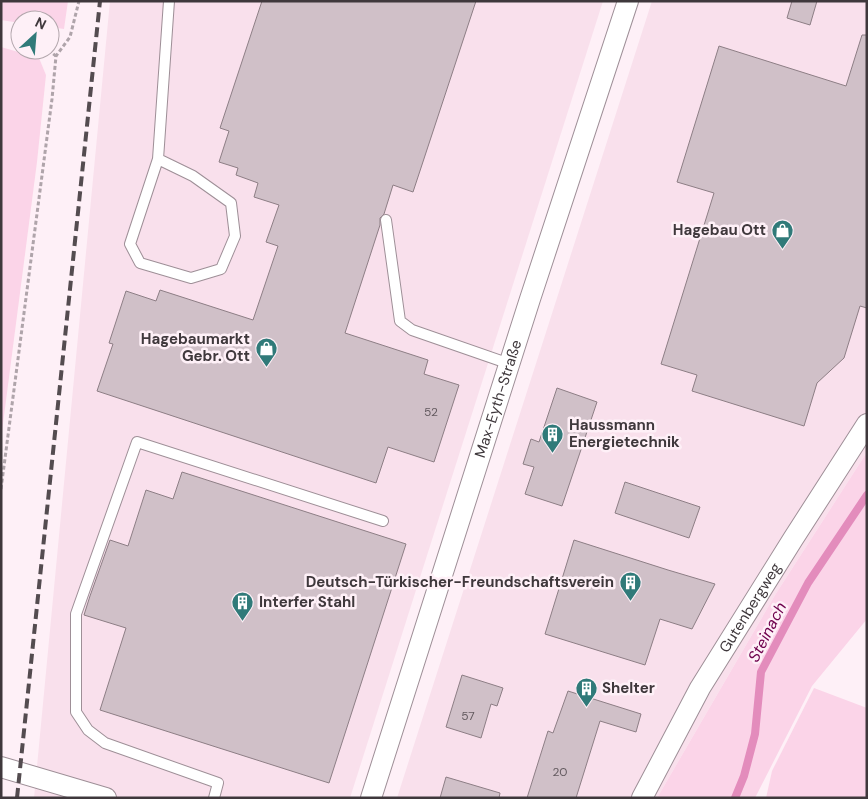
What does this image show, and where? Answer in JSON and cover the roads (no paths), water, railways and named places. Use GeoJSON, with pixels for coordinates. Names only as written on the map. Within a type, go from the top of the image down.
{"type":"FeatureCollection","features":[{"type":"Feature","properties":{"kind":"street","name":"Max-Eyth-Straße"},"geometry":{"type":"LineString","coordinates":[[371,798],[628,1]]}},
{"type":"Feature","properties":{"kind":"street","name":"Gutenbergweg"},"geometry":{"type":"LineString","coordinates":[[642,798],[700,688],[867,424]]}},
{"type":"Feature","properties":{"kind":"street"},"geometry":{"type":"LineString","coordinates":[[1,767],[106,798]]}},
{"type":"Feature","properties":{"kind":"lane"},"geometry":{"type":"LineString","coordinates":[[158,160],[194,176],[231,203],[235,236],[221,269],[190,278],[140,263],[130,244],[158,160],[169,1]]}},
{"type":"Feature","properties":{"kind":"lane"},"geometry":{"type":"LineString","coordinates":[[386,220],[400,321],[412,330],[510,364]]}},
{"type":"Feature","properties":{"kind":"lane"},"geometry":{"type":"LineString","coordinates":[[214,798],[218,783],[105,744],[88,730],[76,712],[76,614],[137,442],[383,520]]}},
{"type":"Feature","properties":{"kind":"waterway","name":"Steinach"},"geometry":{"type":"LineString","coordinates":[[735,798],[744,776],[755,734],[761,672],[808,583],[867,495]]}},
{"type":"Feature","properties":{"kind":"railway"},"geometry":{"type":"LineString","coordinates":[[17,798],[100,1]]}},
{"type":"Feature","properties":{"kind":"place","name":"Hagebau Ott"},"geometry":{"type":"Point","coordinates":[782,249]}},
{"type":"Feature","properties":{"kind":"place","name":"Hagebaumarkt Gebr. Ott"},"geometry":{"type":"Point","coordinates":[266,367]}},
{"type":"Feature","properties":{"kind":"place","name":"Haussmann Energietechnik"},"geometry":{"type":"Point","coordinates":[553,453]}},
{"type":"Feature","properties":{"kind":"place","name":"Deutsch-Türkischer-Freundschaftsverein"},"geometry":{"type":"Point","coordinates":[630,601]}},
{"type":"Feature","properties":{"kind":"place","name":"Interfer Stahl"},"geometry":{"type":"Point","coordinates":[243,621]}},
{"type":"Feature","properties":{"kind":"place","name":"Shelter"},"geometry":{"type":"Point","coordinates":[586,707]}}]}
